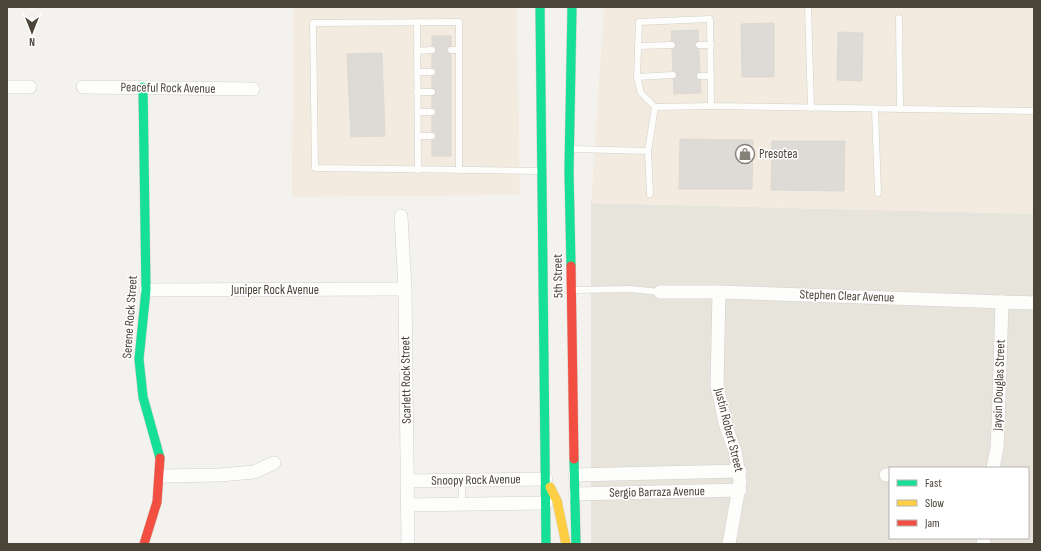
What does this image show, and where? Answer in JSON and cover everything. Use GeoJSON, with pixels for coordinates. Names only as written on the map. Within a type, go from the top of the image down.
{"type":"FeatureCollection","features":[{"type":"Feature","properties":{"kind":"main road","name":"5th Street"},"geometry":{"type":"LineString","coordinates":[[540,7],[546,544]]}},
{"type":"Feature","properties":{"kind":"main road","name":"5th Street"},"geometry":{"type":"LineString","coordinates":[[572,7],[569,149],[571,290],[570,473],[575,494],[576,544]]}},
{"type":"Feature","properties":{"kind":"main road","name":"Serene Rock Street"},"geometry":{"type":"LineString","coordinates":[[143,87],[146,290],[139,359],[143,397],[160,453],[161,476],[157,502],[144,544]]}},
{"type":"Feature","properties":{"kind":"main road"},"geometry":{"type":"LineString","coordinates":[[544,380],[553,416]]}},
{"type":"Feature","properties":{"kind":"main road"},"geometry":{"type":"LineString","coordinates":[[546,480],[557,501],[566,544]]}},
{"type":"Feature","properties":{"kind":"street"},"geometry":{"type":"LineString","coordinates":[[7,87],[30,87]]}},
{"type":"Feature","properties":{"kind":"street","name":"Peaceful Rock Avenue"},"geometry":{"type":"LineString","coordinates":[[83,87],[253,89]]}},
{"type":"Feature","properties":{"kind":"street","name":"Scarlett Rock Street"},"geometry":{"type":"LineString","coordinates":[[401,216],[405,289],[408,544]]}},
{"type":"Feature","properties":{"kind":"street","name":"Juniper Rock Avenue"},"geometry":{"type":"LineString","coordinates":[[146,290],[405,289]]}},
{"type":"Feature","properties":{"kind":"street","name":"Stephen Clear Avenue"},"geometry":{"type":"LineString","coordinates":[[660,292],[719,292],[1034,303]]}},
{"type":"Feature","properties":{"kind":"street","name":"Justin Robert Street"},"geometry":{"type":"LineString","coordinates":[[719,292],[717,386],[726,426],[740,471],[740,490],[729,544]]}},
{"type":"Feature","properties":{"kind":"street","name":"Jaysin Douglas Street"},"geometry":{"type":"LineString","coordinates":[[993,467],[997,448],[1002,302]]}},
{"type":"Feature","properties":{"kind":"street"},"geometry":{"type":"LineString","coordinates":[[161,476],[220,475],[254,472],[274,462]]}},
{"type":"Feature","properties":{"kind":"street","name":"Sergio Barraza Avenue"},"geometry":{"type":"LineString","coordinates":[[575,494],[740,471]]}},
{"type":"Feature","properties":{"kind":"street","name":"Sergio Barraza Avenue"},"geometry":{"type":"LineString","coordinates":[[570,473],[740,490]]}},
{"type":"Feature","properties":{"kind":"street","name":"Snoopy Rock Avenue"},"geometry":{"type":"LineString","coordinates":[[407,481],[546,480]]}},
{"type":"Feature","properties":{"kind":"street","name":"Snoopy Rock Avenue"},"geometry":{"type":"LineString","coordinates":[[407,506],[546,503]]}},
{"type":"Feature","properties":{"kind":"lane"},"geometry":{"type":"LineString","coordinates":[[808,7],[811,108]]}},
{"type":"Feature","properties":{"kind":"lane"},"geometry":{"type":"LineString","coordinates":[[899,18],[900,109]]}},
{"type":"Feature","properties":{"kind":"lane"},"geometry":{"type":"LineString","coordinates":[[711,106],[710,19],[639,22],[637,77],[641,93],[655,107],[711,106],[1034,111]]}},
{"type":"Feature","properties":{"kind":"lane"},"geometry":{"type":"LineString","coordinates":[[417,22],[418,170]]}},
{"type":"Feature","properties":{"kind":"lane"},"geometry":{"type":"LineString","coordinates":[[459,170],[459,22],[313,23],[315,168],[418,170],[541,171]]}},
{"type":"Feature","properties":{"kind":"lane"},"geometry":{"type":"LineString","coordinates":[[638,46],[672,45]]}},
{"type":"Feature","properties":{"kind":"lane"},"geometry":{"type":"LineString","coordinates":[[699,45],[711,45]]}},
{"type":"Feature","properties":{"kind":"lane"},"geometry":{"type":"LineString","coordinates":[[417,51],[432,50]]}},
{"type":"Feature","properties":{"kind":"lane"},"geometry":{"type":"LineString","coordinates":[[451,50],[459,50]]}},
{"type":"Feature","properties":{"kind":"lane"},"geometry":{"type":"LineString","coordinates":[[417,72],[432,72]]}},
{"type":"Feature","properties":{"kind":"lane"},"geometry":{"type":"LineString","coordinates":[[451,73],[459,73]]}},
{"type":"Feature","properties":{"kind":"lane"},"geometry":{"type":"LineString","coordinates":[[637,77],[673,76]]}},
{"type":"Feature","properties":{"kind":"lane"},"geometry":{"type":"LineString","coordinates":[[700,76],[711,76]]}},
{"type":"Feature","properties":{"kind":"lane"},"geometry":{"type":"LineString","coordinates":[[417,92],[432,92]]}},
{"type":"Feature","properties":{"kind":"lane"},"geometry":{"type":"LineString","coordinates":[[451,92],[459,92]]}},
{"type":"Feature","properties":{"kind":"lane"},"geometry":{"type":"LineString","coordinates":[[650,194],[648,151],[655,107]]}},
{"type":"Feature","properties":{"kind":"lane"},"geometry":{"type":"LineString","coordinates":[[875,109],[878,193]]}},
{"type":"Feature","properties":{"kind":"lane"},"geometry":{"type":"LineString","coordinates":[[418,112],[432,112]]}},
{"type":"Feature","properties":{"kind":"lane"},"geometry":{"type":"LineString","coordinates":[[451,113],[459,113]]}},
{"type":"Feature","properties":{"kind":"lane"},"geometry":{"type":"LineString","coordinates":[[418,136],[432,136]]}},
{"type":"Feature","properties":{"kind":"lane"},"geometry":{"type":"LineString","coordinates":[[451,136],[459,136]]}},
{"type":"Feature","properties":{"kind":"lane"},"geometry":{"type":"LineString","coordinates":[[569,149],[648,151]]}},
{"type":"Feature","properties":{"kind":"lane"},"geometry":{"type":"LineString","coordinates":[[571,290],[630,289],[660,292]]}},
{"type":"Feature","properties":{"kind":"lane"},"geometry":{"type":"LineString","coordinates":[[462,480],[462,505]]}},
{"type":"Feature","properties":{"kind":"shaded area"},"geometry":{"type":"Polygon","coordinates":[[[293,7],[517,7],[520,195],[292,197],[293,7]]]}},
{"type":"Feature","properties":{"kind":"shaded area"},"geometry":{"type":"Polygon","coordinates":[[[604,7],[1034,7],[1034,214],[591,203],[604,7]]]}},
{"type":"Feature","properties":{"kind":"shaded area"},"geometry":{"type":"Polygon","coordinates":[[[591,203],[1034,214],[1034,544],[591,544],[591,203]]]}},
{"type":"Feature","properties":{"kind":"building"},"geometry":{"type":"Polygon","coordinates":[[[774,23],[774,77],[742,77],[741,24],[774,23]]]}},
{"type":"Feature","properties":{"kind":"building"},"geometry":{"type":"Polygon","coordinates":[[[698,30],[701,93],[674,94],[671,31],[698,30]]]}},
{"type":"Feature","properties":{"kind":"building"},"geometry":{"type":"Polygon","coordinates":[[[838,32],[863,33],[862,81],[837,80],[838,32]]]}},
{"type":"Feature","properties":{"kind":"building"},"geometry":{"type":"Polygon","coordinates":[[[432,36],[451,36],[451,156],[432,156],[432,36]]]}},
{"type":"Feature","properties":{"kind":"building"},"geometry":{"type":"Polygon","coordinates":[[[382,53],[385,136],[351,137],[347,54],[382,53]]]}},
{"type":"Feature","properties":{"kind":"building"},"geometry":{"type":"Polygon","coordinates":[[[680,139],[753,140],[752,189],[679,189],[680,139]]]}},
{"type":"Feature","properties":{"kind":"building"},"geometry":{"type":"Polygon","coordinates":[[[772,141],[845,141],[844,191],[771,190],[772,141]]]}},
{"type":"Feature","properties":{"kind":"traffic: fast"},"geometry":{"type":"LineString","coordinates":[[540,7],[546,544]]}},
{"type":"Feature","properties":{"kind":"traffic: fast"},"geometry":{"type":"LineString","coordinates":[[571,266],[569,171],[572,7]]}},
{"type":"Feature","properties":{"kind":"traffic: fast"},"geometry":{"type":"LineString","coordinates":[[143,87],[146,290],[139,359],[143,397],[160,458]]}},
{"type":"Feature","properties":{"kind":"traffic: fast"},"geometry":{"type":"LineString","coordinates":[[574,459],[576,544]]}},
{"type":"Feature","properties":{"kind":"traffic: slow"},"geometry":{"type":"LineString","coordinates":[[550,487],[557,501],[566,544]]}},
{"type":"Feature","properties":{"kind":"traffic: jam"},"geometry":{"type":"LineString","coordinates":[[571,266],[574,459]]}},
{"type":"Feature","properties":{"kind":"traffic: jam"},"geometry":{"type":"LineString","coordinates":[[144,544],[157,502],[160,458]]}},
{"type":"Feature","properties":{"kind":"place","name":"Presotea"},"geometry":{"type":"Point","coordinates":[745,154]}}]}
